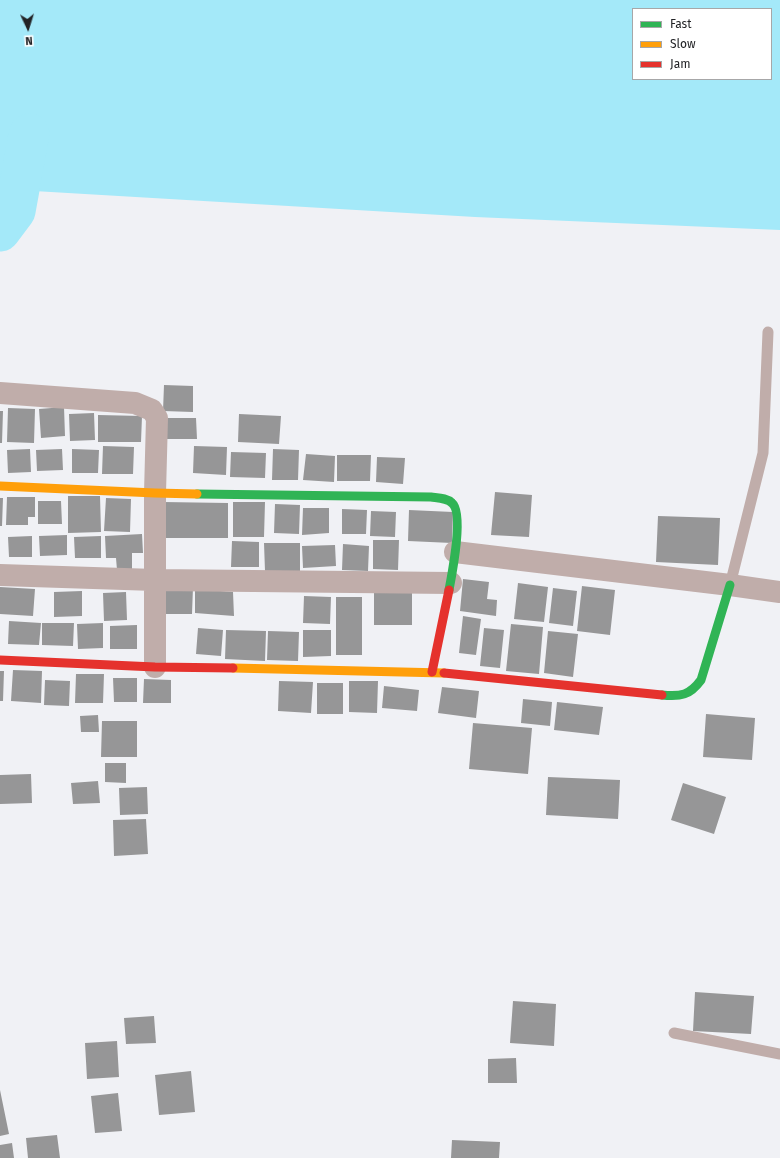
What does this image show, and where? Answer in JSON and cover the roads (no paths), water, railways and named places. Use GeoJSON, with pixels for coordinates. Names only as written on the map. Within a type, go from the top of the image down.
{"type":"FeatureCollection","features":[{"type":"Feature","properties":{"kind":"street"},"geometry":{"type":"LineString","coordinates":[[0,392],[135,403],[152,410],[157,418],[155,493],[155,667]]}},
{"type":"Feature","properties":{"kind":"street"},"geometry":{"type":"LineString","coordinates":[[0,486],[155,493],[431,497],[446,499],[454,504],[458,514],[455,552],[451,582],[432,672]]}},
{"type":"Feature","properties":{"kind":"street"},"geometry":{"type":"LineString","coordinates":[[455,552],[780,592]]}},
{"type":"Feature","properties":{"kind":"street"},"geometry":{"type":"LineString","coordinates":[[0,575],[155,580],[451,582]]}},
{"type":"Feature","properties":{"kind":"street"},"geometry":{"type":"LineString","coordinates":[[0,660],[155,667],[432,672],[667,696],[688,695],[694,691],[701,680],[730,585]]}},
{"type":"Feature","properties":{"kind":"lane"},"geometry":{"type":"LineString","coordinates":[[730,585],[763,453],[768,332]]}},
{"type":"Feature","properties":{"kind":"lane"},"geometry":{"type":"LineString","coordinates":[[674,1033],[780,1054]]}},
{"type":"Feature","properties":{"kind":"water"},"geometry":{"type":"Polygon","coordinates":[[[0,0],[780,0],[780,230],[475,217],[0,189],[0,0]]]}},
{"type":"Feature","properties":{"kind":"waterway"},"geometry":{"type":"LineString","coordinates":[[0,231],[15,211],[29,134]]}}]}
